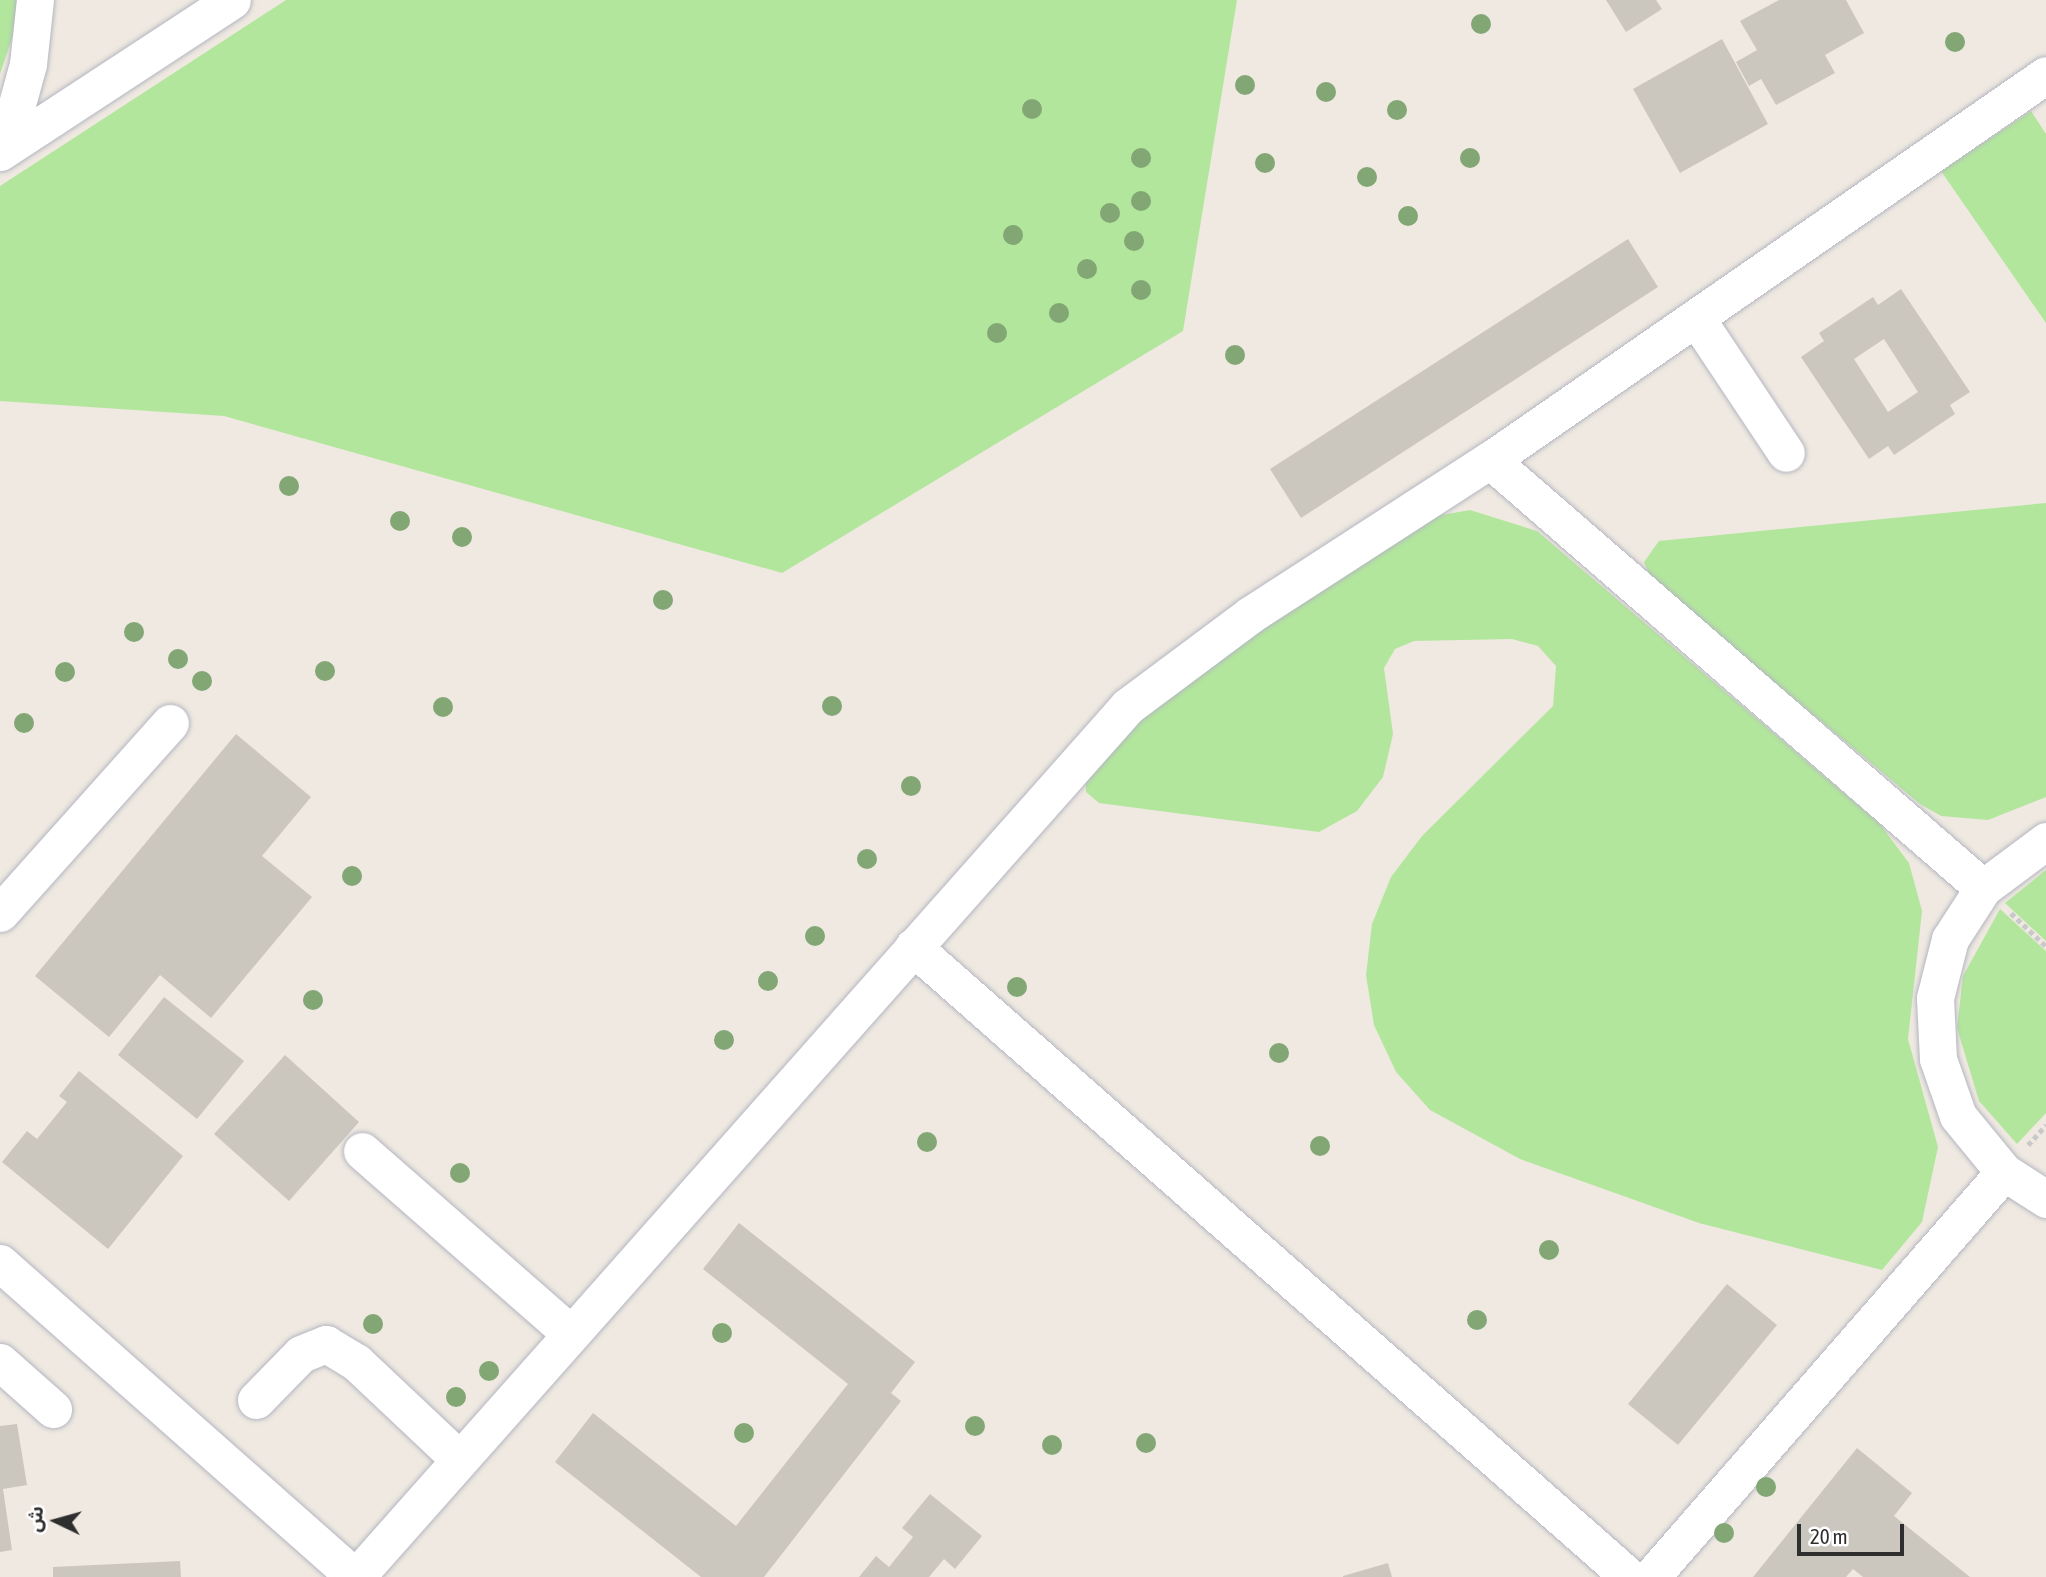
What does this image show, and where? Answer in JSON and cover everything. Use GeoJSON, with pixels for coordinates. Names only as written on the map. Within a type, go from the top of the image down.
{"type":"FeatureCollection","features":[{"type":"Feature","properties":{"kind":"lane"},"geometry":{"type":"LineString","coordinates":[[3,150],[29,64],[35,0]]}},
{"type":"Feature","properties":{"kind":"lane"},"geometry":{"type":"LineString","coordinates":[[3,150],[232,0]]}},
{"type":"Feature","properties":{"kind":"lane"},"geometry":{"type":"LineString","coordinates":[[0,1264],[356,1577],[1128,706],[1250,615],[1490,460],[2046,75]]}},
{"type":"Feature","properties":{"kind":"lane"},"geometry":{"type":"LineString","coordinates":[[1696,318],[1786,453]]}},
{"type":"Feature","properties":{"kind":"lane"},"geometry":{"type":"LineString","coordinates":[[1490,460],[1983,888]]}},
{"type":"Feature","properties":{"kind":"lane"},"geometry":{"type":"LineString","coordinates":[[0,913],[170,723]]}},
{"type":"Feature","properties":{"kind":"lane"},"geometry":{"type":"LineString","coordinates":[[2046,841],[1983,888],[1950,939],[1935,998],[1938,1059],[1958,1116],[2004,1172],[2046,1199]]}},
{"type":"Feature","properties":{"kind":"lane"},"geometry":{"type":"LineString","coordinates":[[913,947],[1629,1577]]}},
{"type":"Feature","properties":{"kind":"lane"},"geometry":{"type":"LineString","coordinates":[[362,1151],[570,1333]]}},
{"type":"Feature","properties":{"kind":"lane"},"geometry":{"type":"LineString","coordinates":[[1651,1577],[2004,1172]]}},
{"type":"Feature","properties":{"kind":"lane"},"geometry":{"type":"LineString","coordinates":[[256,1400],[300,1354],[326,1344],[356,1362],[459,1459]]}},
{"type":"Feature","properties":{"kind":"lane"},"geometry":{"type":"LineString","coordinates":[[0,1362],[53,1409]]}},
{"type":"Feature","properties":{"kind":"path"},"geometry":{"type":"LineString","coordinates":[[1983,888],[2046,946]]}},
{"type":"Feature","properties":{"kind":"green space"},"geometry":{"type":"Polygon","coordinates":[[[0,0],[25,0],[0,74],[0,0]]]}},
{"type":"Feature","properties":{"kind":"green space"},"geometry":{"type":"Polygon","coordinates":[[[286,0],[1237,0],[1183,331],[782,573],[224,416],[0,401],[0,186],[286,0]]]}},
{"type":"Feature","properties":{"kind":"green space"},"geometry":{"type":"Polygon","coordinates":[[[2031,111],[2046,134],[2046,323],[1941,171],[2031,111]]]}},
{"type":"Feature","properties":{"kind":"green space"},"geometry":{"type":"Polygon","coordinates":[[[2046,503],[2046,797],[1988,820],[1941,816],[1920,804],[1650,578],[1644,562],[1659,541],[2046,503]]]}},
{"type":"Feature","properties":{"kind":"green space"},"geometry":{"type":"Polygon","coordinates":[[[1470,510],[1537,531],[1879,823],[1909,863],[1922,911],[1908,1039],[1938,1147],[1922,1222],[1882,1270],[1699,1223],[1520,1159],[1430,1110],[1396,1072],[1374,1025],[1366,975],[1372,924],[1391,877],[1422,836],[1553,706],[1556,666],[1538,646],[1512,639],[1414,641],[1395,649],[1384,668],[1393,734],[1383,777],[1357,811],[1319,832],[1099,803],[1086,792],[1085,771],[1171,690],[1425,518],[1470,510]]]}},
{"type":"Feature","properties":{"kind":"green space"},"geometry":{"type":"Polygon","coordinates":[[[2046,870],[2046,941],[2005,903],[2046,870]]]}},
{"type":"Feature","properties":{"kind":"green space"},"geometry":{"type":"Polygon","coordinates":[[[2000,909],[2046,951],[2046,1113],[2017,1144],[1979,1101],[1957,1028],[1963,976],[2000,909]]]}},
{"type":"Feature","properties":{"kind":"building"},"geometry":{"type":"Polygon","coordinates":[[[1606,0],[1656,0],[1662,9],[1626,32],[1606,0]]]}},
{"type":"Feature","properties":{"kind":"building"},"geometry":{"type":"Polygon","coordinates":[[[1779,0],[1846,0],[1864,33],[1825,55],[1835,73],[1776,105],[1761,79],[1749,86],[1736,62],[1757,50],[1740,21],[1779,0]]]}},
{"type":"Feature","properties":{"kind":"building"},"geometry":{"type":"Polygon","coordinates":[[[1722,39],[1768,124],[1680,173],[1633,89],[1722,39]]]}},
{"type":"Feature","properties":{"kind":"building"},"geometry":{"type":"Polygon","coordinates":[[[1628,239],[1658,287],[1301,518],[1270,469],[1628,239]]]}},
{"type":"Feature","properties":{"kind":"building"},"geometry":{"type":"Polygon","coordinates":[[[1901,289],[1970,392],[1950,405],[1955,414],[1894,455],[1888,446],[1869,459],[1801,357],[1824,341],[1819,333],[1873,297],[1878,305],[1901,289]],[[1884,339],[1854,359],[1888,412],[1918,392],[1884,339]]]}},
{"type":"Feature","properties":{"kind":"building"},"geometry":{"type":"Polygon","coordinates":[[[236,734],[311,797],[262,856],[312,897],[211,1018],[160,975],[109,1037],[35,976],[236,734]]]}},
{"type":"Feature","properties":{"kind":"building"},"geometry":{"type":"Polygon","coordinates":[[[164,997],[244,1061],[197,1119],[118,1055],[164,997]]]}},
{"type":"Feature","properties":{"kind":"building"},"geometry":{"type":"Polygon","coordinates":[[[285,1055],[359,1122],[289,1201],[214,1134],[285,1055]]]}},
{"type":"Feature","properties":{"kind":"building"},"geometry":{"type":"Polygon","coordinates":[[[79,1071],[183,1156],[108,1249],[2,1162],[27,1131],[37,1139],[67,1102],[59,1096],[79,1071]]]}},
{"type":"Feature","properties":{"kind":"building"},"geometry":{"type":"Polygon","coordinates":[[[739,1223],[915,1362],[891,1393],[901,1401],[764,1577],[701,1577],[555,1462],[593,1413],[736,1526],[848,1384],[703,1269],[739,1223]]]}},
{"type":"Feature","properties":{"kind":"building"},"geometry":{"type":"Polygon","coordinates":[[[1727,1284],[1777,1325],[1678,1445],[1628,1404],[1727,1284]]]}},
{"type":"Feature","properties":{"kind":"building"},"geometry":{"type":"Polygon","coordinates":[[[17,1424],[27,1485],[3,1489],[12,1550],[0,1552],[0,1426],[17,1424]]]}},
{"type":"Feature","properties":{"kind":"building"},"geometry":{"type":"Polygon","coordinates":[[[1857,1448],[1912,1493],[1894,1516],[1970,1577],[1863,1577],[1853,1569],[1846,1577],[1753,1577],[1857,1448]]]}},
{"type":"Feature","properties":{"kind":"building"},"geometry":{"type":"Polygon","coordinates":[[[930,1494],[982,1536],[955,1569],[944,1559],[929,1577],[859,1577],[876,1556],[889,1567],[913,1537],[902,1528],[930,1494]]]}},
{"type":"Feature","properties":{"kind":"building"},"geometry":{"type":"Polygon","coordinates":[[[180,1561],[181,1577],[53,1577],[53,1567],[180,1561]]]}},
{"type":"Feature","properties":{"kind":"building"},"geometry":{"type":"Polygon","coordinates":[[[1388,1563],[1392,1577],[1343,1577],[1343,1576],[1388,1563]]]}}]}
